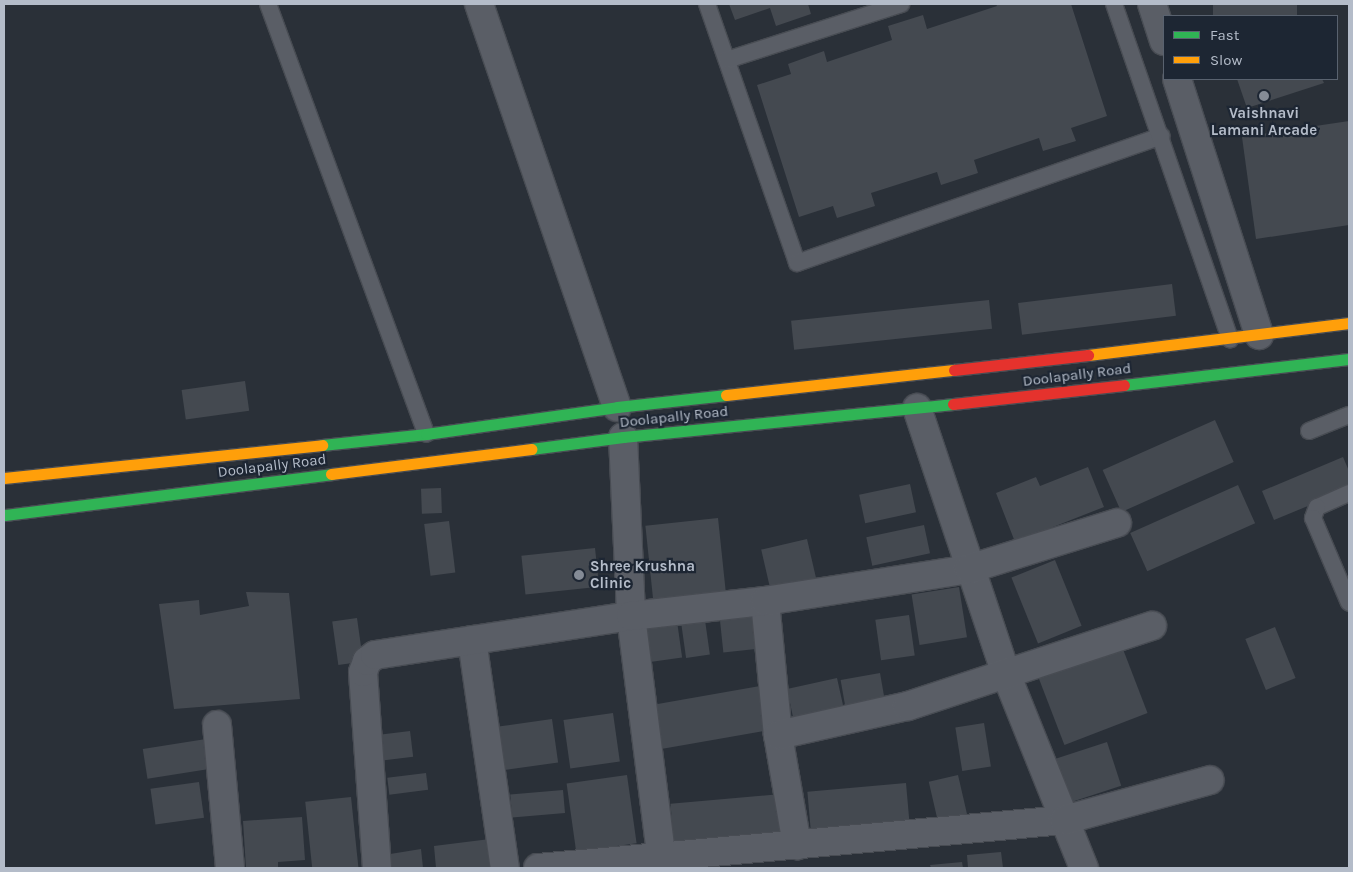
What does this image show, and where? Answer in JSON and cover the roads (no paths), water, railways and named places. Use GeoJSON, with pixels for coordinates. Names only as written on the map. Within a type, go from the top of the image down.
{"type":"FeatureCollection","features":[{"type":"Feature","properties":{"kind":"main road","name":"Doolapally Road"},"geometry":{"type":"LineString","coordinates":[[4,478],[426,434],[617,407],[1230,339],[1349,323]]}},
{"type":"Feature","properties":{"kind":"main road","name":"Doolapally Road"},"geometry":{"type":"LineString","coordinates":[[4,515],[623,437],[917,408],[1349,359]]}},
{"type":"Feature","properties":{"kind":"street"},"geometry":{"type":"LineString","coordinates":[[480,4],[617,407]]}},
{"type":"Feature","properties":{"kind":"street"},"geometry":{"type":"LineString","coordinates":[[1152,4],[1163,38]]}},
{"type":"Feature","properties":{"kind":"street"},"geometry":{"type":"LineString","coordinates":[[1176,80],[1260,335]]}},
{"type":"Feature","properties":{"kind":"street"},"geometry":{"type":"LineString","coordinates":[[917,408],[969,569],[1006,674],[1084,868]]}},
{"type":"Feature","properties":{"kind":"street"},"geometry":{"type":"LineString","coordinates":[[623,437],[631,616],[663,863]]}},
{"type":"Feature","properties":{"kind":"street"},"geometry":{"type":"LineString","coordinates":[[377,868],[362,672],[364,666],[375,655],[631,616],[764,601],[969,569],[1117,523]]}},
{"type":"Feature","properties":{"kind":"street"},"geometry":{"type":"LineString","coordinates":[[764,601],[778,735],[797,844]]}},
{"type":"Feature","properties":{"kind":"street"},"geometry":{"type":"LineString","coordinates":[[778,735],[908,706],[1152,626]]}},
{"type":"Feature","properties":{"kind":"street"},"geometry":{"type":"LineString","coordinates":[[472,640],[505,868]]}},
{"type":"Feature","properties":{"kind":"street"},"geometry":{"type":"LineString","coordinates":[[217,725],[230,868]]}},
{"type":"Feature","properties":{"kind":"street"},"geometry":{"type":"LineString","coordinates":[[538,868],[663,863],[797,844],[1064,820],[1210,780]]}},
{"type":"Feature","properties":{"kind":"lane"},"geometry":{"type":"LineString","coordinates":[[268,4],[426,434]]}},
{"type":"Feature","properties":{"kind":"lane"},"geometry":{"type":"LineString","coordinates":[[707,4],[797,263],[1161,136]]}},
{"type":"Feature","properties":{"kind":"lane"},"geometry":{"type":"LineString","coordinates":[[727,60],[901,4]]}},
{"type":"Feature","properties":{"kind":"lane"},"geometry":{"type":"LineString","coordinates":[[1114,4],[1230,339]]}},
{"type":"Feature","properties":{"kind":"lane"},"geometry":{"type":"LineString","coordinates":[[1309,431],[1349,415]]}},
{"type":"Feature","properties":{"kind":"lane"},"geometry":{"type":"LineString","coordinates":[[1349,493],[1317,507],[1313,518],[1349,603]]}},
{"type":"Feature","properties":{"kind":"place","name":"Vaishnavi Lamani Arcade"},"geometry":{"type":"Point","coordinates":[1264,96]}},
{"type":"Feature","properties":{"kind":"place","name":"Shree Krushna Clinic"},"geometry":{"type":"Point","coordinates":[579,575]}}]}
